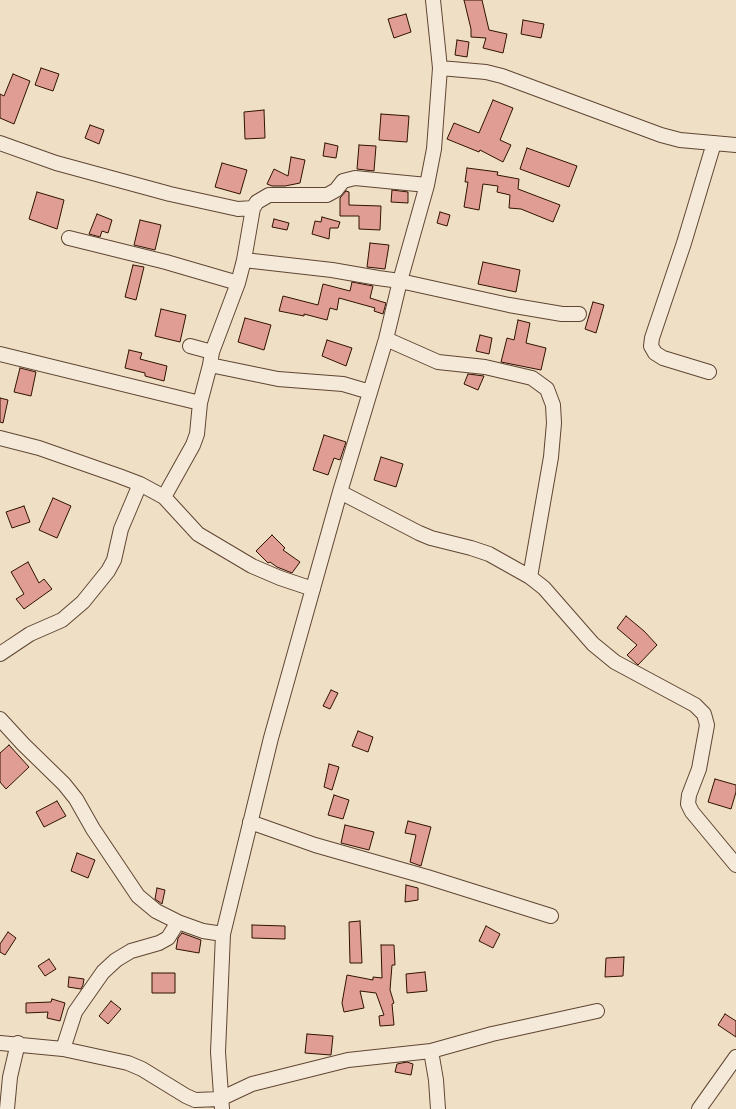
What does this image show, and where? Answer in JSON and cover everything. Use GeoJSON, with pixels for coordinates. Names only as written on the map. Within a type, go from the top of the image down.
{"type":"FeatureCollection","features":[{"type":"Feature","properties":{"kind":"street"},"geometry":{"type":"LineString","coordinates":[[221,1104],[218,1052],[222,934],[271,738],[340,492],[386,339],[427,185],[434,140],[440,68],[433,0]]}},
{"type":"Feature","properties":{"kind":"street"},"geometry":{"type":"LineString","coordinates":[[440,68],[486,72],[575,102],[661,135],[680,140],[736,145]]}},
{"type":"Feature","properties":{"kind":"street"},"geometry":{"type":"LineString","coordinates":[[709,372],[663,358],[655,353],[651,346],[714,143]]}},
{"type":"Feature","properties":{"kind":"street"},"geometry":{"type":"LineString","coordinates":[[0,144],[56,163],[162,192],[238,208],[253,208]]}},
{"type":"Feature","properties":{"kind":"street"},"geometry":{"type":"LineString","coordinates":[[164,497],[193,445],[197,434],[200,403],[211,358],[238,283],[253,208],[257,202],[269,195],[327,195],[336,190],[343,181],[355,178],[427,185]]}},
{"type":"Feature","properties":{"kind":"street"},"geometry":{"type":"LineString","coordinates":[[69,238],[166,262],[238,283]]}},
{"type":"Feature","properties":{"kind":"street"},"geometry":{"type":"LineString","coordinates":[[244,260],[323,268],[400,281],[509,305],[562,314],[579,314]]}},
{"type":"Feature","properties":{"kind":"street"},"geometry":{"type":"LineString","coordinates":[[386,339],[438,362],[485,367],[532,378],[546,389],[553,405],[554,423],[551,457],[530,577]]}},
{"type":"Feature","properties":{"kind":"street"},"geometry":{"type":"LineString","coordinates":[[190,346],[211,358],[278,379],[343,384],[370,392]]}},
{"type":"Feature","properties":{"kind":"street"},"geometry":{"type":"LineString","coordinates":[[0,354],[200,403]]}},
{"type":"Feature","properties":{"kind":"street"},"geometry":{"type":"LineString","coordinates":[[0,438],[39,448],[140,484],[164,497],[189,526],[206,539],[252,566],[313,589]]}},
{"type":"Feature","properties":{"kind":"street"},"geometry":{"type":"LineString","coordinates":[[0,654],[30,634],[62,620],[83,602],[108,571],[114,560],[121,529],[140,484]]}},
{"type":"Feature","properties":{"kind":"street"},"geometry":{"type":"LineString","coordinates":[[340,492],[419,533],[489,554],[530,577],[544,588],[593,644],[608,656],[695,705],[704,714],[706,725],[699,769],[689,794],[688,804],[692,812],[736,864]]}},
{"type":"Feature","properties":{"kind":"street"},"geometry":{"type":"LineString","coordinates":[[0,719],[64,784],[76,799],[93,829],[138,896],[156,911],[178,922],[203,931],[222,934]]}},
{"type":"Feature","properties":{"kind":"street"},"geometry":{"type":"LineString","coordinates":[[250,822],[315,845],[427,877],[551,916]]}},
{"type":"Feature","properties":{"kind":"street"},"geometry":{"type":"LineString","coordinates":[[62,1049],[75,1012],[103,972],[116,960],[131,951],[159,944],[168,938],[178,922]]}},
{"type":"Feature","properties":{"kind":"street"},"geometry":{"type":"LineString","coordinates":[[0,1043],[62,1049],[128,1063],[142,1069],[195,1100],[221,1104],[252,1084],[348,1060],[431,1051],[492,1034],[597,1011]]}},
{"type":"Feature","properties":{"kind":"street"},"geometry":{"type":"LineString","coordinates":[[7,1109],[10,1077],[18,1044]]}},
{"type":"Feature","properties":{"kind":"street"},"geometry":{"type":"LineString","coordinates":[[431,1051],[438,1109]]}},
{"type":"Feature","properties":{"kind":"street"},"geometry":{"type":"LineString","coordinates":[[699,1109],[736,1057]]}},
{"type":"Feature","properties":{"kind":"building"},"geometry":{"type":"Polygon","coordinates":[[[464,0],[482,0],[489,30],[507,34],[503,53],[483,48],[486,38],[471,37],[464,0]]]}},
{"type":"Feature","properties":{"kind":"building"},"geometry":{"type":"Polygon","coordinates":[[[406,14],[411,32],[394,38],[388,19],[406,14]]]}},
{"type":"Feature","properties":{"kind":"building"},"geometry":{"type":"Polygon","coordinates":[[[523,20],[544,24],[541,38],[521,34],[523,20]]]}},
{"type":"Feature","properties":{"kind":"building"},"geometry":{"type":"Polygon","coordinates":[[[457,40],[469,42],[467,57],[455,55],[457,40]]]}},
{"type":"Feature","properties":{"kind":"building"},"geometry":{"type":"Polygon","coordinates":[[[41,68],[59,74],[53,91],[35,85],[41,68]]]}},
{"type":"Feature","properties":{"kind":"building"},"geometry":{"type":"Polygon","coordinates":[[[13,74],[30,81],[14,124],[0,118],[0,94],[4,96],[13,74]]]}},
{"type":"Feature","properties":{"kind":"building"},"geometry":{"type":"Polygon","coordinates":[[[493,100],[513,108],[500,140],[511,145],[503,162],[480,150],[479,152],[447,139],[454,123],[479,133],[493,100]]]}},
{"type":"Feature","properties":{"kind":"building"},"geometry":{"type":"Polygon","coordinates":[[[264,110],[265,138],[245,139],[244,112],[264,110]]]}},
{"type":"Feature","properties":{"kind":"building"},"geometry":{"type":"Polygon","coordinates":[[[381,114],[409,116],[407,142],[379,140],[381,114]]]}},
{"type":"Feature","properties":{"kind":"building"},"geometry":{"type":"Polygon","coordinates":[[[90,125],[104,130],[99,144],[85,138],[90,125]]]}},
{"type":"Feature","properties":{"kind":"building"},"geometry":{"type":"Polygon","coordinates":[[[325,143],[338,146],[336,158],[323,156],[325,143]]]}},
{"type":"Feature","properties":{"kind":"building"},"geometry":{"type":"Polygon","coordinates":[[[359,145],[376,146],[374,171],[357,169],[359,145]]]}},
{"type":"Feature","properties":{"kind":"building"},"geometry":{"type":"Polygon","coordinates":[[[527,148],[577,166],[569,187],[520,169],[527,148]]]}},
{"type":"Feature","properties":{"kind":"building"},"geometry":{"type":"Polygon","coordinates":[[[291,157],[305,160],[300,183],[285,186],[267,184],[274,169],[288,176],[291,157]]]}},
{"type":"Feature","properties":{"kind":"building"},"geometry":{"type":"Polygon","coordinates":[[[222,163],[247,170],[240,194],[215,187],[222,163]]]}},
{"type":"Feature","properties":{"kind":"building"},"geometry":{"type":"Polygon","coordinates":[[[467,168],[498,172],[497,175],[519,179],[518,189],[560,205],[553,222],[521,209],[509,208],[510,195],[497,192],[498,186],[483,184],[479,210],[464,207],[468,182],[465,182],[467,168]]]}},
{"type":"Feature","properties":{"kind":"building"},"geometry":{"type":"Polygon","coordinates":[[[392,190],[408,192],[408,203],[391,202],[392,190]]]}},
{"type":"Feature","properties":{"kind":"building"},"geometry":{"type":"Polygon","coordinates":[[[346,191],[349,192],[349,205],[381,206],[380,230],[359,229],[359,216],[340,216],[340,198],[346,191]]]}},
{"type":"Feature","properties":{"kind":"building"},"geometry":{"type":"Polygon","coordinates":[[[37,192],[64,200],[57,229],[29,219],[37,192]]]}},
{"type":"Feature","properties":{"kind":"building"},"geometry":{"type":"Polygon","coordinates":[[[440,212],[450,215],[447,226],[437,223],[440,212]]]}},
{"type":"Feature","properties":{"kind":"building"},"geometry":{"type":"Polygon","coordinates":[[[97,214],[112,220],[108,233],[102,231],[100,237],[89,234],[97,214]]]}},
{"type":"Feature","properties":{"kind":"building"},"geometry":{"type":"Polygon","coordinates":[[[322,217],[340,222],[338,228],[330,228],[329,239],[312,234],[315,221],[321,222],[322,217]]]}},
{"type":"Feature","properties":{"kind":"building"},"geometry":{"type":"Polygon","coordinates":[[[274,219],[289,223],[287,230],[272,227],[274,219]]]}},
{"type":"Feature","properties":{"kind":"building"},"geometry":{"type":"Polygon","coordinates":[[[140,220],[161,225],[155,250],[134,245],[140,220]]]}},
{"type":"Feature","properties":{"kind":"building"},"geometry":{"type":"Polygon","coordinates":[[[370,243],[389,245],[385,269],[367,267],[370,243]]]}},
{"type":"Feature","properties":{"kind":"building"},"geometry":{"type":"Polygon","coordinates":[[[483,262],[520,270],[516,292],[478,284],[483,262]]]}},
{"type":"Feature","properties":{"kind":"building"},"geometry":{"type":"Polygon","coordinates":[[[133,265],[144,267],[136,300],[125,297],[133,265]]]}},
{"type":"Feature","properties":{"kind":"building"},"geometry":{"type":"Polygon","coordinates":[[[352,282],[373,286],[370,298],[386,303],[383,314],[374,311],[375,308],[339,298],[337,310],[330,308],[327,320],[304,314],[304,316],[279,311],[283,296],[318,305],[323,284],[350,291],[352,282]]]}},
{"type":"Feature","properties":{"kind":"building"},"geometry":{"type":"Polygon","coordinates":[[[593,302],[604,305],[596,333],[585,329],[593,302]]]}},
{"type":"Feature","properties":{"kind":"building"},"geometry":{"type":"Polygon","coordinates":[[[161,309],[186,315],[180,342],[155,336],[161,309]]]}},
{"type":"Feature","properties":{"kind":"building"},"geometry":{"type":"Polygon","coordinates":[[[245,318],[271,325],[264,350],[238,342],[245,318]]]}},
{"type":"Feature","properties":{"kind":"building"},"geometry":{"type":"Polygon","coordinates":[[[518,320],[530,323],[526,343],[546,348],[541,370],[501,362],[507,338],[514,340],[518,320]]]}},
{"type":"Feature","properties":{"kind":"building"},"geometry":{"type":"Polygon","coordinates":[[[480,335],[492,338],[489,354],[476,351],[480,335]]]}},
{"type":"Feature","properties":{"kind":"building"},"geometry":{"type":"Polygon","coordinates":[[[327,340],[352,348],[346,366],[322,356],[327,340]]]}},
{"type":"Feature","properties":{"kind":"building"},"geometry":{"type":"Polygon","coordinates":[[[129,350],[142,353],[140,359],[167,366],[164,381],[145,376],[145,373],[125,368],[129,350]]]}},
{"type":"Feature","properties":{"kind":"building"},"geometry":{"type":"Polygon","coordinates":[[[20,368],[36,372],[31,396],[14,392],[20,368]]]}},
{"type":"Feature","properties":{"kind":"building"},"geometry":{"type":"Polygon","coordinates":[[[468,374],[484,376],[478,390],[464,384],[468,374]]]}},
{"type":"Feature","properties":{"kind":"building"},"geometry":{"type":"Polygon","coordinates":[[[0,398],[8,400],[3,423],[0,422],[0,398]]]}},
{"type":"Feature","properties":{"kind":"building"},"geometry":{"type":"Polygon","coordinates":[[[324,435],[346,442],[340,460],[334,458],[328,475],[313,470],[324,435]]]}},
{"type":"Feature","properties":{"kind":"building"},"geometry":{"type":"Polygon","coordinates":[[[381,457],[403,464],[396,487],[374,480],[381,457]]]}},
{"type":"Feature","properties":{"kind":"building"},"geometry":{"type":"Polygon","coordinates":[[[53,498],[71,506],[57,538],[39,530],[53,498]]]}},
{"type":"Feature","properties":{"kind":"building"},"geometry":{"type":"Polygon","coordinates":[[[24,506],[30,522],[12,528],[6,512],[24,506]]]}},
{"type":"Feature","properties":{"kind":"building"},"geometry":{"type":"Polygon","coordinates":[[[272,535],[285,548],[283,550],[300,562],[292,573],[270,562],[268,563],[256,551],[272,535]]]}},
{"type":"Feature","properties":{"kind":"building"},"geometry":{"type":"Polygon","coordinates":[[[28,562],[39,583],[44,579],[52,589],[24,609],[16,599],[24,594],[11,572],[28,562]]]}},
{"type":"Feature","properties":{"kind":"building"},"geometry":{"type":"Polygon","coordinates":[[[626,616],[657,645],[638,665],[627,655],[637,645],[617,628],[626,616]]]}},
{"type":"Feature","properties":{"kind":"building"},"geometry":{"type":"Polygon","coordinates":[[[331,690],[338,693],[330,709],[323,706],[331,690]]]}},
{"type":"Feature","properties":{"kind":"building"},"geometry":{"type":"Polygon","coordinates":[[[358,731],[373,737],[368,752],[352,746],[358,731]]]}},
{"type":"Feature","properties":{"kind":"building"},"geometry":{"type":"Polygon","coordinates":[[[9,745],[29,767],[6,789],[0,782],[0,753],[9,745]]]}},
{"type":"Feature","properties":{"kind":"building"},"geometry":{"type":"Polygon","coordinates":[[[329,764],[339,767],[332,790],[324,787],[329,764]]]}},
{"type":"Feature","properties":{"kind":"building"},"geometry":{"type":"Polygon","coordinates":[[[715,779],[736,785],[731,809],[708,802],[715,779]]]}},
{"type":"Feature","properties":{"kind":"building"},"geometry":{"type":"Polygon","coordinates":[[[334,795],[349,800],[343,819],[328,815],[334,795]]]}},
{"type":"Feature","properties":{"kind":"building"},"geometry":{"type":"Polygon","coordinates":[[[57,801],[66,816],[44,827],[36,812],[57,801]]]}},
{"type":"Feature","properties":{"kind":"building"},"geometry":{"type":"Polygon","coordinates":[[[408,821],[431,827],[421,866],[410,862],[416,835],[405,833],[408,821]]]}},
{"type":"Feature","properties":{"kind":"building"},"geometry":{"type":"Polygon","coordinates":[[[345,825],[374,832],[369,850],[341,843],[345,825]]]}},
{"type":"Feature","properties":{"kind":"building"},"geometry":{"type":"Polygon","coordinates":[[[77,853],[95,860],[88,878],[71,871],[77,853]]]}},
{"type":"Feature","properties":{"kind":"building"},"geometry":{"type":"Polygon","coordinates":[[[406,885],[418,888],[418,900],[405,902],[406,885]]]}},
{"type":"Feature","properties":{"kind":"building"},"geometry":{"type":"Polygon","coordinates":[[[157,888],[165,890],[162,904],[155,899],[157,888]]]}},
{"type":"Feature","properties":{"kind":"building"},"geometry":{"type":"Polygon","coordinates":[[[360,921],[362,963],[350,963],[349,922],[360,921]]]}},
{"type":"Feature","properties":{"kind":"building"},"geometry":{"type":"Polygon","coordinates":[[[252,925],[285,926],[285,939],[252,938],[252,925]]]}},
{"type":"Feature","properties":{"kind":"building"},"geometry":{"type":"Polygon","coordinates":[[[486,926],[500,934],[493,948],[479,941],[486,926]]]}},
{"type":"Feature","properties":{"kind":"building"},"geometry":{"type":"Polygon","coordinates":[[[8,932],[16,938],[5,955],[0,952],[0,944],[8,932]]]}},
{"type":"Feature","properties":{"kind":"building"},"geometry":{"type":"Polygon","coordinates":[[[182,933],[201,940],[199,953],[176,949],[178,938],[182,933]]]}},
{"type":"Feature","properties":{"kind":"building"},"geometry":{"type":"Polygon","coordinates":[[[381,945],[394,945],[395,965],[392,965],[390,990],[394,1003],[392,1004],[394,1025],[380,1026],[379,1016],[384,1015],[376,993],[360,991],[364,1008],[344,1012],[342,1003],[347,975],[373,980],[373,977],[382,978],[381,945]]]}},
{"type":"Feature","properties":{"kind":"building"},"geometry":{"type":"Polygon","coordinates":[[[624,957],[623,976],[605,977],[606,958],[624,957]]]}},
{"type":"Feature","properties":{"kind":"building"},"geometry":{"type":"Polygon","coordinates":[[[49,959],[56,969],[45,976],[38,966],[49,959]]]}},
{"type":"Feature","properties":{"kind":"building"},"geometry":{"type":"Polygon","coordinates":[[[425,972],[427,991],[407,993],[406,974],[425,972]]]}},
{"type":"Feature","properties":{"kind":"building"},"geometry":{"type":"Polygon","coordinates":[[[152,973],[175,973],[175,993],[152,993],[152,973]]]}},
{"type":"Feature","properties":{"kind":"building"},"geometry":{"type":"Polygon","coordinates":[[[69,977],[84,979],[81,989],[68,987],[69,977]]]}},
{"type":"Feature","properties":{"kind":"building"},"geometry":{"type":"Polygon","coordinates":[[[52,999],[65,1003],[60,1021],[47,1018],[48,1012],[26,1013],[26,1003],[51,1002],[52,999]]]}},
{"type":"Feature","properties":{"kind":"building"},"geometry":{"type":"Polygon","coordinates":[[[111,1001],[121,1009],[108,1024],[99,1016],[111,1001]]]}},
{"type":"Feature","properties":{"kind":"building"},"geometry":{"type":"Polygon","coordinates":[[[725,1014],[736,1021],[736,1037],[718,1025],[725,1014]]]}},
{"type":"Feature","properties":{"kind":"building"},"geometry":{"type":"Polygon","coordinates":[[[307,1034],[333,1036],[331,1055],[305,1053],[307,1034]]]}},
{"type":"Feature","properties":{"kind":"building"},"geometry":{"type":"Polygon","coordinates":[[[407,1062],[413,1064],[411,1075],[395,1072],[397,1064],[407,1062]]]}}]}
